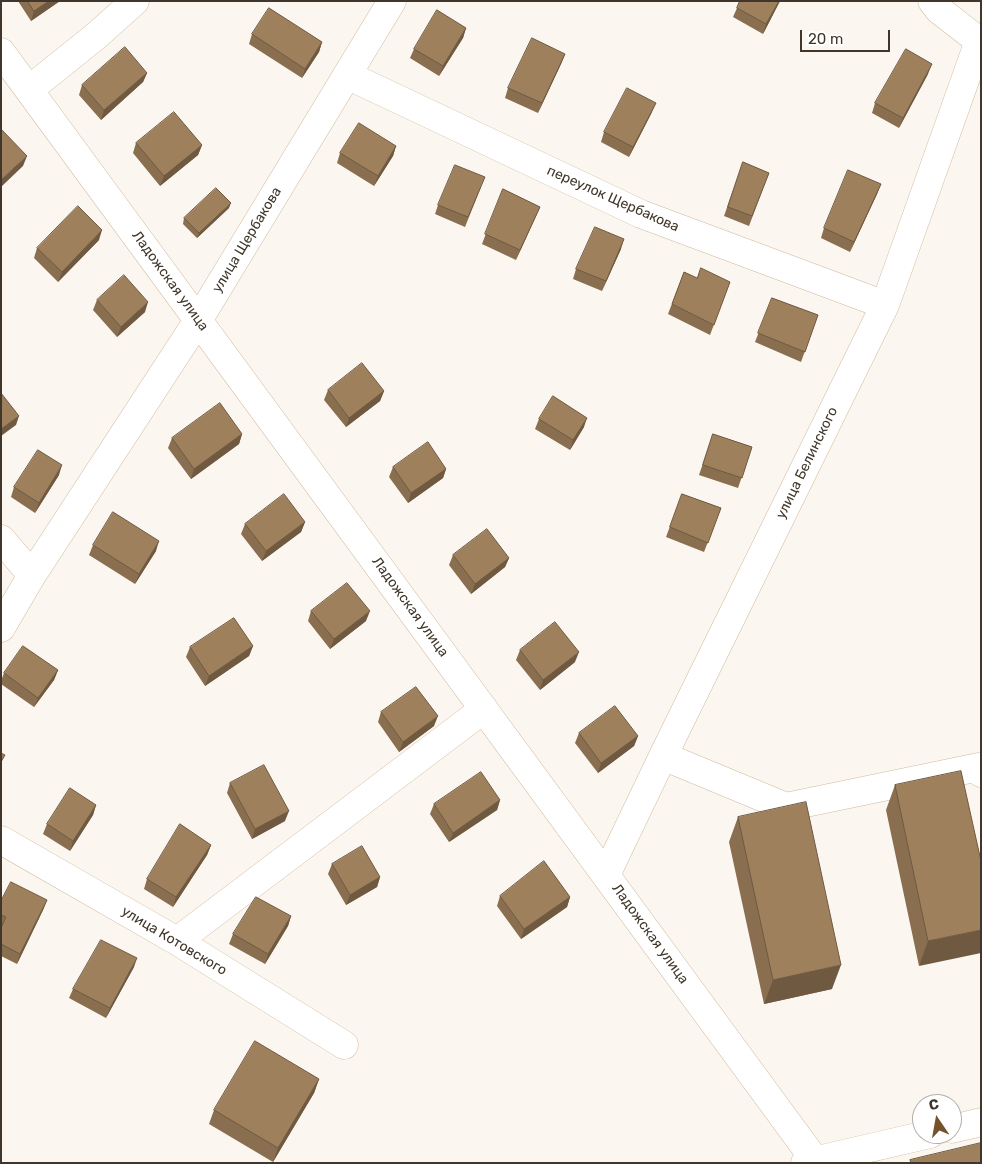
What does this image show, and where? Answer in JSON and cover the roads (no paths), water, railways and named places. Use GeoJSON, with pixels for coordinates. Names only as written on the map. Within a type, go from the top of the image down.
{"type":"FeatureCollection","features":[{"type":"Feature","properties":{"kind":"street"},"geometry":{"type":"LineString","coordinates":[[30,89],[96,36],[135,1]]}},
{"type":"Feature","properties":{"kind":"street","name":"улица Щербакова"},"geometry":{"type":"LineString","coordinates":[[1,628],[32,576],[199,319],[392,1]]}},
{"type":"Feature","properties":{"kind":"street"},"geometry":{"type":"LineString","coordinates":[[932,1],[938,10],[980,41]]}},
{"type":"Feature","properties":{"kind":"street","name":"улица Белинского"},"geometry":{"type":"LineString","coordinates":[[606,875],[885,305],[980,41]]}},
{"type":"Feature","properties":{"kind":"street","name":"Ладожская улица"},"geometry":{"type":"LineString","coordinates":[[1,52],[606,875],[813,1162]]}},
{"type":"Feature","properties":{"kind":"street","name":"переулок Щербакова"},"geometry":{"type":"LineString","coordinates":[[347,75],[641,214],[885,305]]}},
{"type":"Feature","properties":{"kind":"street"},"geometry":{"type":"LineString","coordinates":[[1,539],[32,576]]}},
{"type":"Feature","properties":{"kind":"street"},"geometry":{"type":"LineString","coordinates":[[177,941],[484,709]]}},
{"type":"Feature","properties":{"kind":"street"},"geometry":{"type":"LineString","coordinates":[[663,756],[786,807],[980,767],[981,773]]}},
{"type":"Feature","properties":{"kind":"street","name":"улица Котовского"},"geometry":{"type":"LineString","coordinates":[[1,840],[177,941],[344,1045]]}},
{"type":"Feature","properties":{"kind":"street"},"geometry":{"type":"LineString","coordinates":[[962,1127],[981,1122]]}},
{"type":"Feature","properties":{"kind":"street"},"geometry":{"type":"LineString","coordinates":[[813,1162],[912,1138]]}}]}
